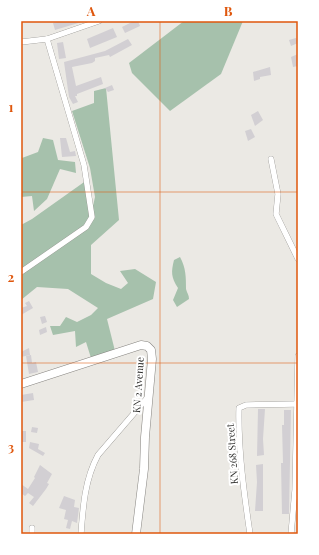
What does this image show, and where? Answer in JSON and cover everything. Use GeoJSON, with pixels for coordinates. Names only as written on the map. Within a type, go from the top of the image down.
{"type":"FeatureCollection","features":[{"type":"Feature","properties":{"kind":"main road","name":"KN 2 Avenue"},"geometry":{"type":"LineString","coordinates":[[21,384],[141,345],[147,346],[150,350],[152,359],[148,397],[144,469],[136,534]]}},
{"type":"Feature","properties":{"kind":"street"},"geometry":{"type":"LineString","coordinates":[[21,42],[47,39],[99,21]]}},
{"type":"Feature","properties":{"kind":"street"},"geometry":{"type":"LineString","coordinates":[[21,272],[86,227],[92,216],[84,165],[47,39]]}},
{"type":"Feature","properties":{"kind":"street"},"geometry":{"type":"LineString","coordinates":[[271,159],[278,194],[276,214],[298,259]]}},
{"type":"Feature","properties":{"kind":"street"},"geometry":{"type":"LineString","coordinates":[[292,534],[295,490],[298,356]]}},
{"type":"Feature","properties":{"kind":"street"},"geometry":{"type":"LineString","coordinates":[[80,534],[85,490],[92,466],[98,455],[148,397]]}},
{"type":"Feature","properties":{"kind":"street","name":"KN 268 Street"},"geometry":{"type":"LineString","coordinates":[[250,534],[244,491],[238,425],[239,408],[246,404],[297,404]]}},
{"type":"Feature","properties":{"kind":"green space"},"geometry":{"type":"Polygon","coordinates":[[[184,21],[243,21],[221,74],[170,111],[132,73],[129,63],[184,21]]]}},
{"type":"Feature","properties":{"kind":"green space"},"geometry":{"type":"Polygon","coordinates":[[[106,88],[119,220],[91,245],[91,274],[106,283],[121,289],[128,283],[120,271],[135,269],[156,282],[153,299],[107,319],[115,351],[91,358],[86,342],[76,347],[75,331],[53,335],[50,326],[60,326],[66,317],[77,322],[91,315],[98,308],[68,289],[37,287],[21,300],[21,225],[32,219],[87,180],[90,219],[95,197],[90,168],[72,111],[94,103],[94,91],[106,88]]]}},
{"type":"Feature","properties":{"kind":"green space"},"geometry":{"type":"Polygon","coordinates":[[[43,138],[53,140],[58,160],[75,162],[76,173],[60,169],[47,199],[34,211],[32,196],[21,197],[21,160],[22,158],[38,152],[43,138]]]}},
{"type":"Feature","properties":{"kind":"green space"},"geometry":{"type":"Polygon","coordinates":[[[180,257],[185,269],[186,289],[189,299],[177,307],[173,300],[178,288],[174,281],[172,271],[174,260],[180,257]]]}},
{"type":"Feature","properties":{"kind":"building"},"geometry":{"type":"Polygon","coordinates":[[[61,21],[85,21],[55,30],[53,23],[61,21]]]}},
{"type":"Feature","properties":{"kind":"building"},"geometry":{"type":"Polygon","coordinates":[[[134,21],[138,21],[140,26],[125,33],[122,27],[134,21]]]}},
{"type":"Feature","properties":{"kind":"building"},"geometry":{"type":"Polygon","coordinates":[[[113,28],[117,37],[90,48],[87,39],[113,28]]]}},
{"type":"Feature","properties":{"kind":"building"},"geometry":{"type":"Polygon","coordinates":[[[296,38],[298,43],[291,46],[289,40],[296,38]]]}},
{"type":"Feature","properties":{"kind":"building"},"geometry":{"type":"Polygon","coordinates":[[[128,39],[132,45],[110,57],[109,55],[95,58],[95,61],[92,63],[72,67],[76,86],[101,77],[103,84],[77,94],[77,96],[75,96],[78,102],[73,104],[69,97],[64,62],[105,51],[128,39]]]}},
{"type":"Feature","properties":{"kind":"building"},"geometry":{"type":"Polygon","coordinates":[[[63,42],[66,58],[59,59],[57,43],[63,42]]]}},
{"type":"Feature","properties":{"kind":"building"},"geometry":{"type":"Polygon","coordinates":[[[298,54],[298,66],[293,67],[291,57],[298,54]]]}},
{"type":"Feature","properties":{"kind":"building"},"geometry":{"type":"Polygon","coordinates":[[[270,67],[271,75],[260,77],[260,79],[254,81],[253,72],[270,67]]]}},
{"type":"Feature","properties":{"kind":"building"},"geometry":{"type":"Polygon","coordinates":[[[112,85],[114,90],[108,92],[105,88],[112,85]]]}},
{"type":"Feature","properties":{"kind":"building"},"geometry":{"type":"Polygon","coordinates":[[[258,111],[263,120],[255,126],[251,115],[258,111]]]}},
{"type":"Feature","properties":{"kind":"building"},"geometry":{"type":"Polygon","coordinates":[[[251,129],[255,137],[248,141],[245,131],[251,129]]]}},
{"type":"Feature","properties":{"kind":"building"},"geometry":{"type":"Polygon","coordinates":[[[60,138],[66,138],[70,152],[75,151],[76,156],[62,157],[60,138]]]}},
{"type":"Feature","properties":{"kind":"building"},"geometry":{"type":"Polygon","coordinates":[[[29,301],[33,308],[21,315],[21,308],[27,306],[25,303],[29,301]]]}},
{"type":"Feature","properties":{"kind":"building"},"geometry":{"type":"Polygon","coordinates":[[[45,316],[47,322],[42,324],[40,317],[45,316]]]}},
{"type":"Feature","properties":{"kind":"building"},"geometry":{"type":"Polygon","coordinates":[[[46,327],[47,332],[40,335],[39,330],[46,327]]]}},
{"type":"Feature","properties":{"kind":"building"},"geometry":{"type":"Polygon","coordinates":[[[29,348],[30,355],[21,357],[21,352],[29,348]]]}},
{"type":"Feature","properties":{"kind":"building"},"geometry":{"type":"Polygon","coordinates":[[[31,355],[32,363],[36,362],[38,372],[29,374],[26,356],[31,355]]]}},
{"type":"Feature","properties":{"kind":"building"},"geometry":{"type":"Polygon","coordinates":[[[33,393],[34,400],[21,402],[21,395],[33,393]]]}},
{"type":"Feature","properties":{"kind":"building"},"geometry":{"type":"Polygon","coordinates":[[[258,409],[265,409],[263,439],[264,455],[257,456],[258,409]]]}},
{"type":"Feature","properties":{"kind":"building"},"geometry":{"type":"Polygon","coordinates":[[[284,410],[291,410],[289,514],[282,514],[281,463],[283,463],[282,425],[284,425],[284,410]]]}},
{"type":"Feature","properties":{"kind":"building"},"geometry":{"type":"Polygon","coordinates":[[[32,427],[38,428],[37,433],[31,432],[32,427]]]}},
{"type":"Feature","properties":{"kind":"building"},"geometry":{"type":"Polygon","coordinates":[[[21,431],[26,431],[26,442],[21,442],[21,431]]]}},
{"type":"Feature","properties":{"kind":"building"},"geometry":{"type":"Polygon","coordinates":[[[30,442],[39,444],[38,449],[45,453],[43,456],[29,448],[30,442]]]}},
{"type":"Feature","properties":{"kind":"building"},"geometry":{"type":"Polygon","coordinates":[[[263,464],[263,511],[255,511],[257,482],[256,465],[263,464]]]}},
{"type":"Feature","properties":{"kind":"building"},"geometry":{"type":"Polygon","coordinates":[[[40,465],[52,474],[47,483],[49,484],[33,506],[29,503],[34,497],[28,493],[25,496],[21,493],[21,484],[28,489],[35,478],[34,477],[40,465]]]}},
{"type":"Feature","properties":{"kind":"building"},"geometry":{"type":"Polygon","coordinates":[[[64,496],[75,500],[74,507],[79,508],[77,523],[72,521],[70,529],[66,528],[68,520],[64,519],[66,510],[59,508],[64,496]]]}}]}
